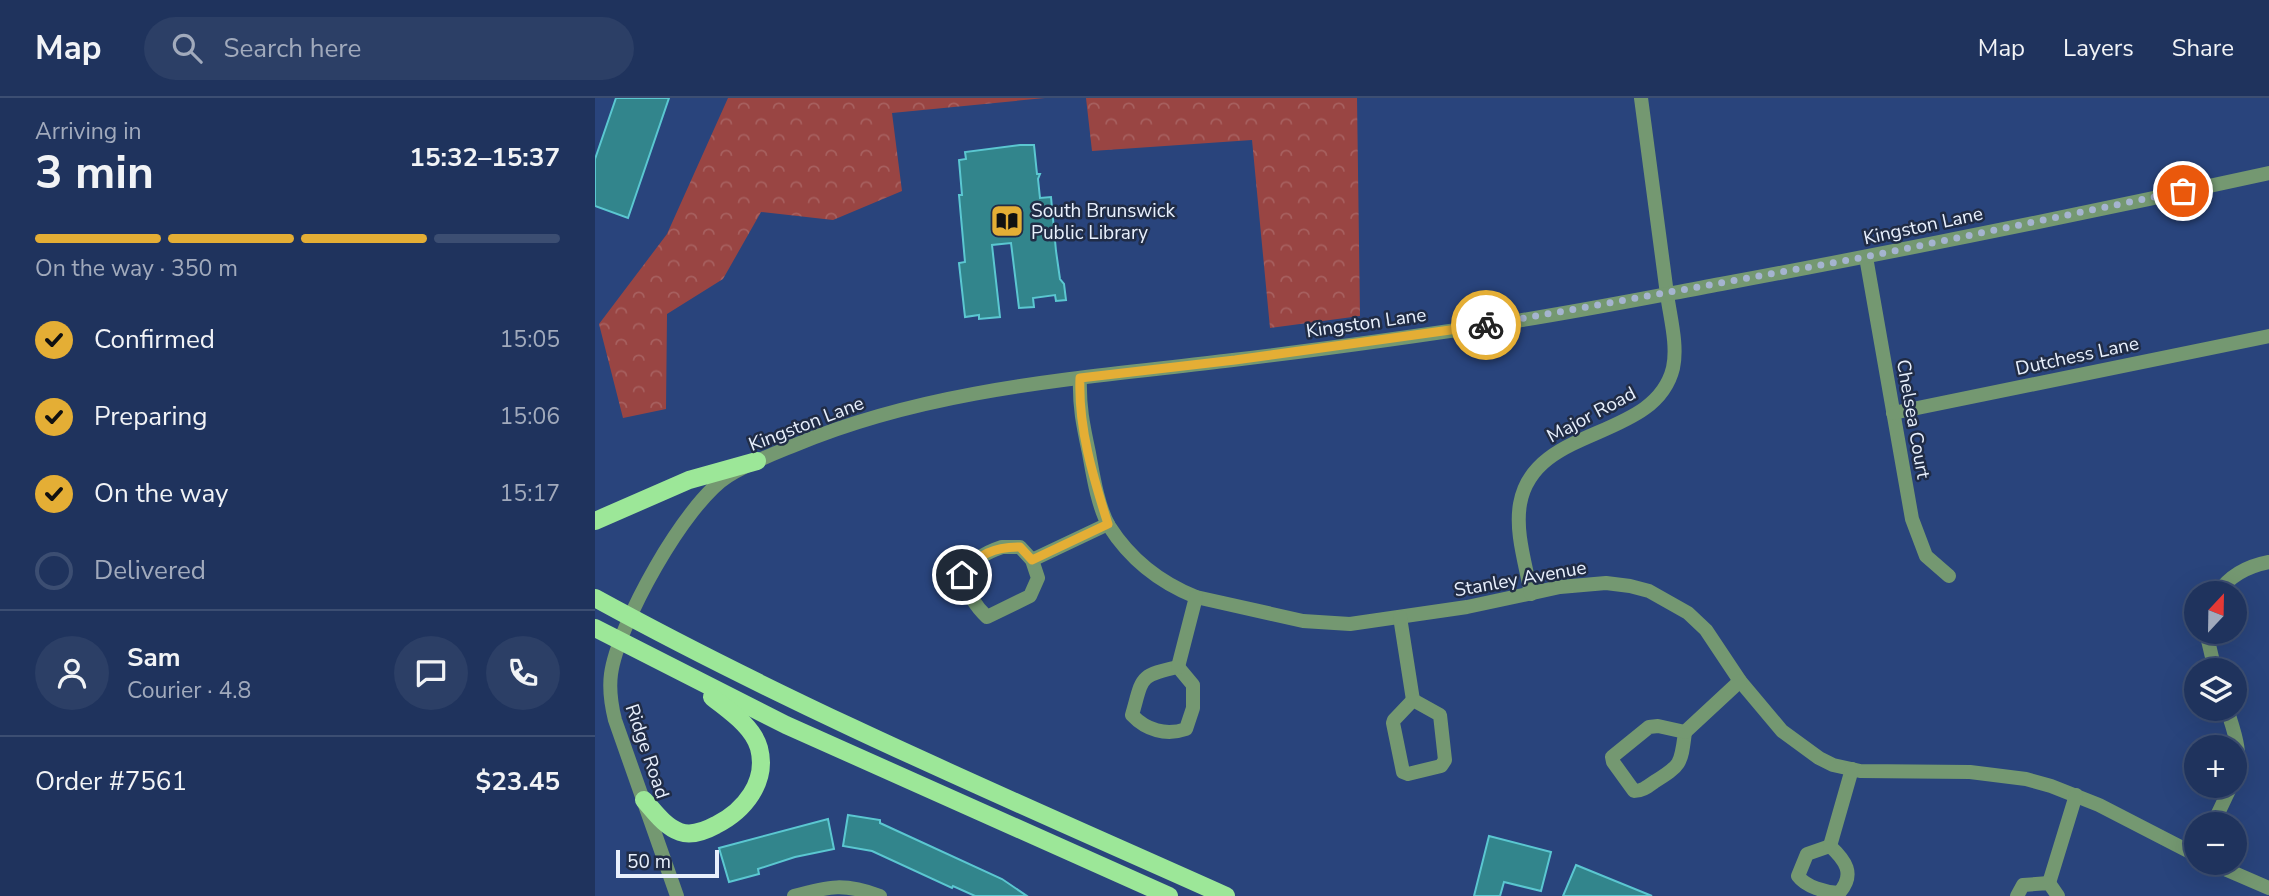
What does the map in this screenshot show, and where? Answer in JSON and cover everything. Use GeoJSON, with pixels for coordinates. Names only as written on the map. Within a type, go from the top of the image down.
{"type":"FeatureCollection","features":[{"type":"Feature","properties":{"kind":"main road"},"geometry":{"type":"LineString","coordinates":[[595,521],[689,480],[757,461]]}},
{"type":"Feature","properties":{"kind":"main road"},"geometry":{"type":"LineString","coordinates":[[595,598],[869,736],[1226,896]]}},
{"type":"Feature","properties":{"kind":"main road"},"geometry":{"type":"LineString","coordinates":[[595,628],[688,677],[886,771],[1169,896]]}},
{"type":"Feature","properties":{"kind":"main road"},"geometry":{"type":"LineString","coordinates":[[644,800],[671,828],[689,834],[706,830],[739,811],[755,788],[760,767],[759,747],[748,727],[688,677]]}},
{"type":"Feature","properties":{"kind":"street","name":"Major Road"},"geometry":{"type":"LineString","coordinates":[[1531,594],[1519,517],[1525,486],[1539,467],[1557,452],[1640,411],[1661,393],[1669,381],[1675,354],[1641,98]]}},
{"type":"Feature","properties":{"kind":"street","name":"Kingston Lane"},"geometry":{"type":"LineString","coordinates":[[630,617],[668,545],[707,493],[726,477],[819,435],[881,415],[946,400],[1080,378],[1512,322],[1865,257],[2269,173]]}},
{"type":"Feature","properties":{"kind":"street","name":"Chelsea Court"},"geometry":{"type":"LineString","coordinates":[[1865,257],[1912,519],[1926,556],[1949,576]]}},
{"type":"Feature","properties":{"kind":"street","name":"Dutchess Lane"},"geometry":{"type":"LineString","coordinates":[[1893,413],[2269,336]]}},
{"type":"Feature","properties":{"kind":"street","name":"Stanley Avenue"},"geometry":{"type":"LineString","coordinates":[[1080,378],[1079,407],[1094,482],[1108,524],[1145,568],[1172,586],[1196,597],[1313,622],[1350,625],[1467,607],[1560,587],[1606,583],[1649,591],[1688,613],[1706,631],[1740,681],[1782,731],[1798,745],[1833,765],[1880,773],[1996,775],[2026,779],[2076,795],[2184,849]]}},
{"type":"Feature","properties":{"kind":"street"},"geometry":{"type":"LineString","coordinates":[[1032,560],[1108,524]]}},
{"type":"Feature","properties":{"kind":"street"},"geometry":{"type":"LineString","coordinates":[[1002,547],[1020,547],[1032,560],[1038,578],[1030,596],[987,617],[977,608],[962,575],[973,561],[986,552],[1002,547]]}},
{"type":"Feature","properties":{"kind":"street"},"geometry":{"type":"LineString","coordinates":[[2229,581],[2246,569],[2269,562]]}},
{"type":"Feature","properties":{"kind":"street"},"geometry":{"type":"LineString","coordinates":[[1178,667],[1196,597]]}},
{"type":"Feature","properties":{"kind":"street","name":"Ridge Road"},"geometry":{"type":"LineString","coordinates":[[630,617],[611,671],[611,705],[677,896]]}},
{"type":"Feature","properties":{"kind":"street"},"geometry":{"type":"LineString","coordinates":[[1400,617],[1413,700]]}},
{"type":"Feature","properties":{"kind":"street"},"geometry":{"type":"LineString","coordinates":[[1178,667],[1193,685],[1193,708],[1186,729],[1171,734],[1142,725],[1132,715],[1142,680],[1150,673],[1178,667]]}},
{"type":"Feature","properties":{"kind":"street"},"geometry":{"type":"LineString","coordinates":[[1685,732],[1658,726],[1649,727],[1612,757],[1613,762],[1634,791],[1641,791],[1675,770],[1682,755],[1685,732],[1740,681]]}},
{"type":"Feature","properties":{"kind":"street"},"geometry":{"type":"LineString","coordinates":[[1413,700],[1440,715],[1445,760],[1441,766],[1408,774],[1403,772],[1393,723],[1413,700]]}},
{"type":"Feature","properties":{"kind":"street"},"geometry":{"type":"LineString","coordinates":[[1830,846],[1852,769]]}},
{"type":"Feature","properties":{"kind":"street"},"geometry":{"type":"LineString","coordinates":[[2049,883],[2076,795]]}},
{"type":"Feature","properties":{"kind":"street"},"geometry":{"type":"LineString","coordinates":[[2239,875],[2269,888]]}},
{"type":"Feature","properties":{"kind":"street"},"geometry":{"type":"LineString","coordinates":[[2017,896],[2023,886],[2049,883]]}},
{"type":"Feature","properties":{"kind":"street"},"geometry":{"type":"LineString","coordinates":[[2049,883],[2058,896]]}},
{"type":"Feature","properties":{"kind":"street"},"geometry":{"type":"LineString","coordinates":[[794,896],[837,886],[857,887],[880,896]]}},
{"type":"Feature","properties":{"kind":"green space"},"geometry":{"type":"Polygon","coordinates":[[[728,98],[1045,98],[892,113],[902,191],[833,220],[761,212],[723,279],[667,314],[666,409],[623,418],[599,324],[667,234],[728,98]]]}},
{"type":"Feature","properties":{"kind":"green space"},"geometry":{"type":"Polygon","coordinates":[[[1086,98],[1357,98],[1360,316],[1270,328],[1252,140],[1092,151],[1086,98]]]}},
{"type":"Feature","properties":{"kind":"building"},"geometry":{"type":"Polygon","coordinates":[[[616,98],[669,98],[628,218],[595,206],[595,159],[616,98]]]}},
{"type":"Feature","properties":{"kind":"building","name":"South Brunswick Public Library"},"geometry":{"type":"Polygon","coordinates":[[[1034,145],[1037,174],[1040,174],[1040,198],[1051,197],[1060,279],[1064,284],[1066,300],[1056,301],[1055,295],[1033,298],[1034,307],[1019,308],[1011,243],[992,245],[1000,317],[965,317],[959,263],[965,262],[959,160],[966,159],[965,152],[1034,145]]]}},
{"type":"Feature","properties":{"kind":"building"},"geometry":{"type":"Polygon","coordinates":[[[848,815],[880,820],[880,823],[1002,879],[1027,896],[975,896],[872,851],[843,846],[848,815]]]}},
{"type":"Feature","properties":{"kind":"building"},"geometry":{"type":"Polygon","coordinates":[[[828,819],[834,849],[795,857],[758,869],[759,874],[729,882],[719,848],[828,819]]]}},
{"type":"Feature","properties":{"kind":"building"},"geometry":{"type":"Polygon","coordinates":[[[1489,836],[1551,852],[1541,891],[1504,882],[1500,896],[1474,896],[1489,836]]]}},
{"type":"Feature","properties":{"kind":"building"},"geometry":{"type":"Polygon","coordinates":[[[1576,865],[1652,896],[1563,896],[1576,865]]]}},
{"type":"Feature","properties":{"kind":"way so far"},"geometry":{"type":"LineString","coordinates":[[1486,325],[1865,257],[2183,191]]}},
{"type":"Feature","properties":{"kind":"place","name":"South Brunswick Public Library"},"geometry":{"type":"Point","coordinates":[1007,221]}},
{"type":"Feature","properties":{"kind":"route"},"geometry":{"type":"LineString","coordinates":[[962,575],[973,561],[986,552],[1002,547],[1020,547],[1032,560],[1108,524],[1094,482],[1079,407],[1080,378],[1235,360],[1486,325]]}}]}
